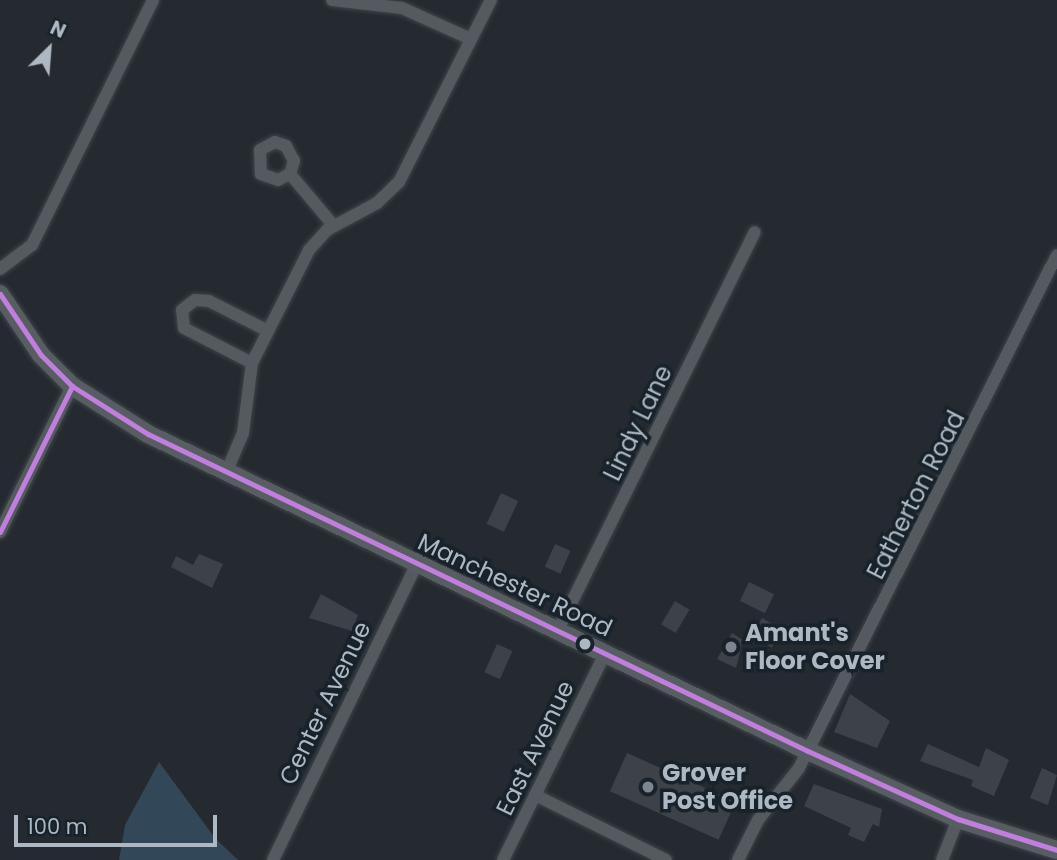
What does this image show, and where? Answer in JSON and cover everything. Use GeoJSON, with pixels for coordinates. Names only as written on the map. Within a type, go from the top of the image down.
{"type":"FeatureCollection","features":[{"type":"Feature","properties":{"kind":"street"},"geometry":{"type":"LineString","coordinates":[[0,269],[32,245],[153,0]]}},
{"type":"Feature","properties":{"kind":"street"},"geometry":{"type":"LineString","coordinates":[[332,0],[402,8],[471,39]]}},
{"type":"Feature","properties":{"kind":"street"},"geometry":{"type":"LineString","coordinates":[[226,473],[243,433],[252,363],[309,250],[334,226],[377,203],[398,182],[491,0]]}},
{"type":"Feature","properties":{"kind":"street"},"geometry":{"type":"LineString","coordinates":[[290,174],[334,226]]}},
{"type":"Feature","properties":{"kind":"street","name":"Lindy Lane"},"geometry":{"type":"LineString","coordinates":[[557,632],[755,232]]}},
{"type":"Feature","properties":{"kind":"street","name":"Eatherton Road"},"geometry":{"type":"LineString","coordinates":[[738,860],[808,751],[1057,256]]}},
{"type":"Feature","properties":{"kind":"street","name":"Manchester Road"},"geometry":{"type":"LineString","coordinates":[[0,294],[41,355],[72,386],[226,473],[808,751],[958,819],[1057,850]]}},
{"type":"Feature","properties":{"kind":"street"},"geometry":{"type":"LineString","coordinates":[[252,363],[184,328],[182,310],[202,300],[268,331]]}},
{"type":"Feature","properties":{"kind":"street"},"geometry":{"type":"LineString","coordinates":[[0,532],[72,386]]}},
{"type":"Feature","properties":{"kind":"street","name":"Center Avenue"},"geometry":{"type":"LineString","coordinates":[[273,860],[416,565]]}},
{"type":"Feature","properties":{"kind":"street","name":"East Avenue"},"geometry":{"type":"LineString","coordinates":[[503,860],[605,654]]}},
{"type":"Feature","properties":{"kind":"street"},"geometry":{"type":"LineString","coordinates":[[535,795],[666,860]]}},
{"type":"Feature","properties":{"kind":"street"},"geometry":{"type":"LineString","coordinates":[[942,860],[958,819]]}},
{"type":"Feature","properties":{"kind":"water"},"geometry":{"type":"Polygon","coordinates":[[[159,762],[215,838],[238,860],[119,860],[125,825],[159,762]]]}},
{"type":"Feature","properties":{"kind":"building"},"geometry":{"type":"Polygon","coordinates":[[[501,493],[518,501],[504,532],[487,524],[501,493]]]}},
{"type":"Feature","properties":{"kind":"building"},"geometry":{"type":"Polygon","coordinates":[[[555,544],[571,551],[560,574],[545,567],[555,544]]]}},
{"type":"Feature","properties":{"kind":"building"},"geometry":{"type":"Polygon","coordinates":[[[199,554],[223,564],[212,588],[171,567],[176,556],[193,565],[199,554]]]}},
{"type":"Feature","properties":{"kind":"building"},"geometry":{"type":"Polygon","coordinates":[[[749,582],[774,594],[765,613],[740,601],[749,582]]]}},
{"type":"Feature","properties":{"kind":"building"},"geometry":{"type":"Polygon","coordinates":[[[321,594],[358,615],[352,631],[309,618],[321,594]]]}},
{"type":"Feature","properties":{"kind":"building"},"geometry":{"type":"Polygon","coordinates":[[[675,601],[690,610],[676,633],[661,624],[675,601]]]}},
{"type":"Feature","properties":{"kind":"building"},"geometry":{"type":"Polygon","coordinates":[[[762,618],[782,629],[772,648],[752,636],[762,618]]]}},
{"type":"Feature","properties":{"kind":"building","name":"Amant's Floor Cover"},"geometry":{"type":"Polygon","coordinates":[[[732,633],[743,640],[736,668],[717,659],[732,633]]]}},
{"type":"Feature","properties":{"kind":"building"},"geometry":{"type":"Polygon","coordinates":[[[497,644],[513,651],[500,679],[484,672],[497,644]]]}},
{"type":"Feature","properties":{"kind":"building"},"geometry":{"type":"Polygon","coordinates":[[[850,694],[890,721],[877,748],[834,732],[850,694]]]}},
{"type":"Feature","properties":{"kind":"building"},"geometry":{"type":"Polygon","coordinates":[[[928,744],[979,767],[986,748],[1009,760],[994,796],[971,786],[973,780],[920,761],[928,744]]]}},
{"type":"Feature","properties":{"kind":"building"},"geometry":{"type":"Polygon","coordinates":[[[627,753],[736,801],[719,840],[610,791],[627,753]]]}},
{"type":"Feature","properties":{"kind":"building"},"geometry":{"type":"Polygon","coordinates":[[[1042,768],[1057,775],[1048,805],[1030,798],[1042,768]]]}},
{"type":"Feature","properties":{"kind":"building"},"geometry":{"type":"Polygon","coordinates":[[[814,784],[882,809],[879,827],[873,824],[864,842],[848,835],[851,828],[804,806],[814,784]]]}},
{"type":"Feature","properties":{"kind":"transit line"},"geometry":{"type":"LineString","coordinates":[[0,294],[41,355],[72,386],[148,434],[808,751],[958,819],[1057,850]]}},
{"type":"Feature","properties":{"kind":"transit line"},"geometry":{"type":"LineString","coordinates":[[0,532],[72,386]]}},
{"type":"Feature","properties":{"kind":"place","name":"Amant's Floor Cover"},"geometry":{"type":"Point","coordinates":[731,647]}},
{"type":"Feature","properties":{"kind":"place","name":"Grover Post Office"},"geometry":{"type":"Point","coordinates":[648,787]}}]}
